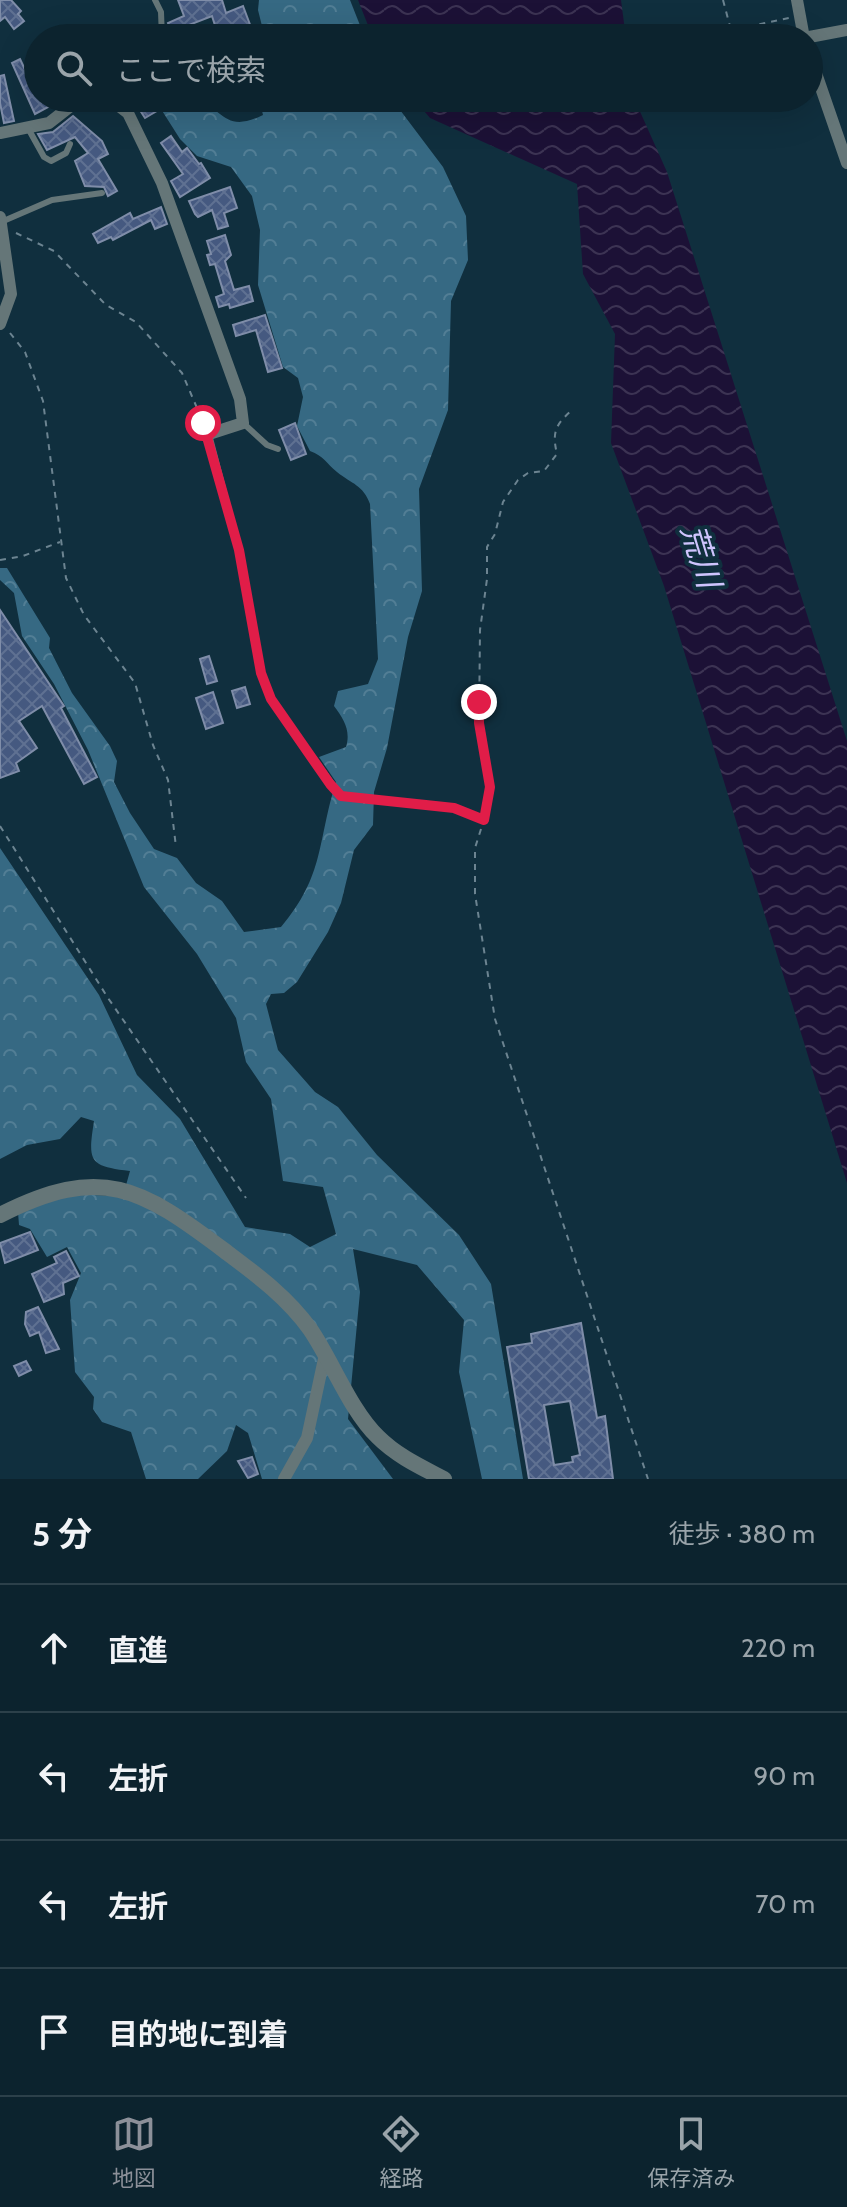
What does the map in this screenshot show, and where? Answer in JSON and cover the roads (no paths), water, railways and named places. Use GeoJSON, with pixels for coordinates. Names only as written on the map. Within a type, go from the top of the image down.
{"type":"FeatureCollection","features":[{"type":"Feature","properties":{"kind":"street"},"geometry":{"type":"LineString","coordinates":[[797,0],[801,24]]}},
{"type":"Feature","properties":{"kind":"street"},"geometry":{"type":"LineString","coordinates":[[823,34],[847,30]]}},
{"type":"Feature","properties":{"kind":"street"},"geometry":{"type":"LineString","coordinates":[[823,94],[847,163]]}},
{"type":"Feature","properties":{"kind":"street"},"geometry":{"type":"LineString","coordinates":[[0,133],[29,130],[49,123],[61,112]]}},
{"type":"Feature","properties":{"kind":"street"},"geometry":{"type":"LineString","coordinates":[[127,112],[162,183],[235,380],[243,423],[209,434]]}},
{"type":"Feature","properties":{"kind":"street"},"geometry":{"type":"LineString","coordinates":[[1,222],[11,294],[1,322]]}},
{"type":"Feature","properties":{"kind":"street"},"geometry":{"type":"LineString","coordinates":[[0,1215],[28,1201],[68,1189],[131,1191],[167,1208],[277,1290],[310,1330],[376,1436],[400,1455],[444,1479]]}},
{"type":"Feature","properties":{"kind":"street"},"geometry":{"type":"LineString","coordinates":[[284,1479],[307,1438],[325,1354]]}},
{"type":"Feature","properties":{"kind":"lane"},"geometry":{"type":"LineString","coordinates":[[155,0],[161,12],[161,24]]}},
{"type":"Feature","properties":{"kind":"lane"},"geometry":{"type":"LineString","coordinates":[[29,130],[44,157],[51,161],[66,153],[70,144]]}},
{"type":"Feature","properties":{"kind":"lane"},"geometry":{"type":"LineString","coordinates":[[1,222],[52,200],[102,193]]}},
{"type":"Feature","properties":{"kind":"lane"},"geometry":{"type":"LineString","coordinates":[[243,423],[249,425],[267,445],[278,449]]}},
{"type":"Feature","properties":{"kind":"lane"},"geometry":{"type":"LineString","coordinates":[[209,434],[239,550],[261,673],[271,699],[315,765],[341,796],[454,808],[484,820]]}},
{"type":"Feature","properties":{"kind":"water"},"geometry":{"type":"Polygon","coordinates":[[[358,0],[621,0],[624,24],[367,24],[358,0]]]}},
{"type":"Feature","properties":{"kind":"water","name":"荒川"},"geometry":{"type":"Polygon","coordinates":[[[425,112],[640,112],[667,172],[847,741],[847,1183],[664,586],[611,443],[615,334],[583,274],[577,184],[430,118],[425,112]]]}}]}
